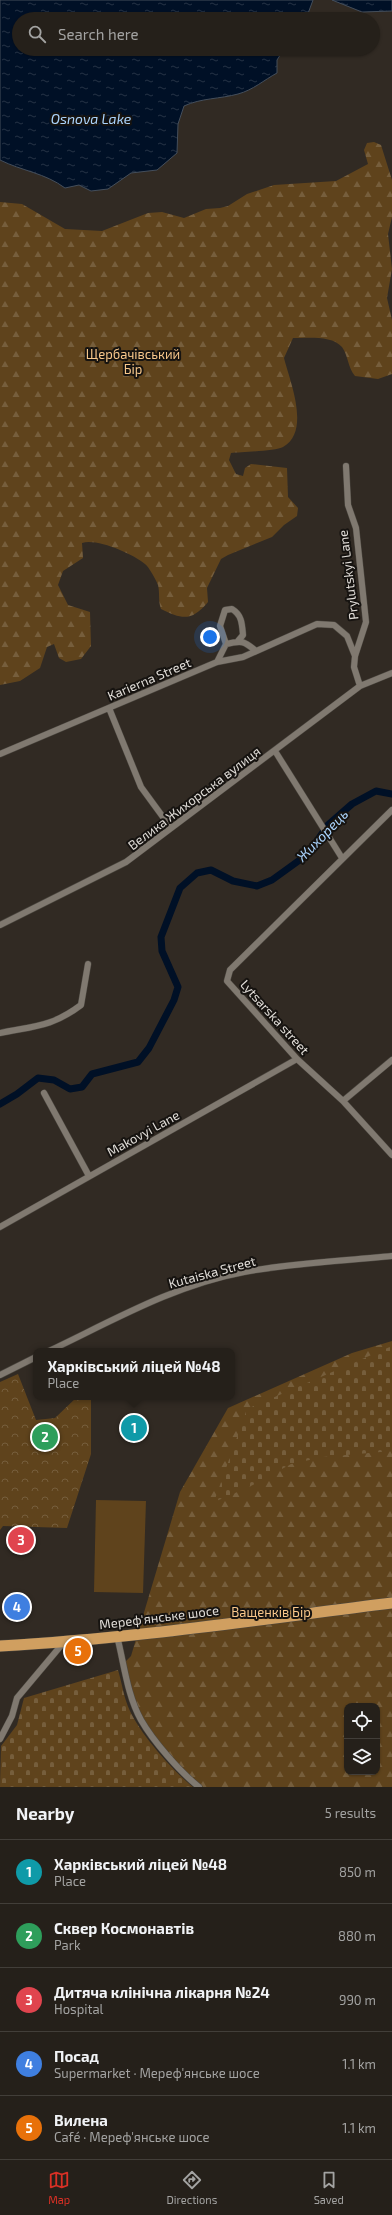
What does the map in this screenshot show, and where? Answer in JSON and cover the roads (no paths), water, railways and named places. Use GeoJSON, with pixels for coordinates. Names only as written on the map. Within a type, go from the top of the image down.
{"type":"FeatureCollection","features":[{"type":"Feature","properties":{"kind":"highway","name":"Мереф'янське шосе"},"geometry":{"type":"LineString","coordinates":[[0,1646],[64,1642],[392,1603]]}},
{"type":"Feature","properties":{"kind":"street","name":"Prylutskyi Lane"},"geometry":{"type":"LineString","coordinates":[[346,466],[348,505],[356,528],[366,622],[355,656]]}},
{"type":"Feature","properties":{"kind":"street"},"geometry":{"type":"LineString","coordinates":[[217,662],[226,644],[220,626],[225,610],[232,609],[238,613],[242,623],[243,635],[238,641]]}},
{"type":"Feature","properties":{"kind":"street","name":"Karierna Street"},"geometry":{"type":"LineString","coordinates":[[0,754],[217,662],[243,657],[317,624],[334,625],[347,636],[355,656],[354,667],[360,686]]}},
{"type":"Feature","properties":{"kind":"street"},"geometry":{"type":"LineString","coordinates":[[226,644],[238,641],[245,642],[256,651]]}},
{"type":"Feature","properties":{"kind":"street","name":"Велика Жихорська вулиця"},"geometry":{"type":"LineString","coordinates":[[0,926],[126,862],[275,752],[360,686],[392,673]]}},
{"type":"Feature","properties":{"kind":"street"},"geometry":{"type":"LineString","coordinates":[[109,708],[141,787],[171,828]]}},
{"type":"Feature","properties":{"kind":"street"},"geometry":{"type":"LineString","coordinates":[[275,752],[342,858]]}},
{"type":"Feature","properties":{"kind":"street","name":"Lytsarska street"},"geometry":{"type":"LineString","coordinates":[[392,810],[230,970],[227,981],[297,1059],[343,1101],[392,1155]]}},
{"type":"Feature","properties":{"kind":"street"},"geometry":{"type":"LineString","coordinates":[[0,1033],[48,1024],[64,1018],[80,1005],[83,996],[85,970],[88,964]]}},
{"type":"Feature","properties":{"kind":"street","name":"Makovyi Lane"},"geometry":{"type":"LineString","coordinates":[[0,1227],[297,1059]]}},
{"type":"Feature","properties":{"kind":"street"},"geometry":{"type":"LineString","coordinates":[[343,1101],[392,1060]]}},
{"type":"Feature","properties":{"kind":"street"},"geometry":{"type":"LineString","coordinates":[[44,1093],[88,1176]]}},
{"type":"Feature","properties":{"kind":"street","name":"Kutaiska Street"},"geometry":{"type":"LineString","coordinates":[[55,1348],[157,1299],[202,1283],[243,1272],[392,1256]]}},
{"type":"Feature","properties":{"kind":"street"},"geometry":{"type":"LineString","coordinates":[[0,1375],[33,1358]]}},
{"type":"Feature","properties":{"kind":"street"},"geometry":{"type":"LineString","coordinates":[[117,1636],[131,1694],[141,1720],[181,1773],[199,1787]]}},
{"type":"Feature","properties":{"kind":"street"},"geometry":{"type":"LineString","coordinates":[[0,1739],[12,1716],[17,1698],[64,1642]]}},
{"type":"Feature","properties":{"kind":"water","name":"Osnova Lake"},"geometry":{"type":"Polygon","coordinates":[[[0,0],[313,0],[309,12],[12,12],[12,56],[280,56],[277,60],[277,73],[254,87],[231,96],[197,101],[184,106],[178,124],[177,153],[157,170],[131,173],[108,189],[91,191],[79,185],[65,188],[41,175],[0,160],[0,0]]]}},
{"type":"Feature","properties":{"kind":"water"},"geometry":{"type":"Polygon","coordinates":[[[332,0],[392,0],[392,11],[362,12],[332,0]]]}},
{"type":"Feature","properties":{"kind":"waterway","name":"Жихорець"},"geometry":{"type":"LineString","coordinates":[[0,1104],[17,1094],[38,1078],[54,1080],[70,1089],[82,1087],[92,1074],[138,1062],[149,1048],[174,1000],[178,987],[162,951],[161,937],[180,888],[197,873],[211,870],[233,881],[257,886],[272,880],[308,854],[328,825],[352,804],[376,791],[392,794]]}},
{"type":"Feature","properties":{"kind":"place","name":"Харківський ліцей №48"},"geometry":{"type":"Point","coordinates":[134,1428]}},
{"type":"Feature","properties":{"kind":"place","name":"Сквер Космонавтів"},"geometry":{"type":"Point","coordinates":[45,1437]}},
{"type":"Feature","properties":{"kind":"place","name":"Дитяча клінічна лікарня №24"},"geometry":{"type":"Point","coordinates":[21,1540]}},
{"type":"Feature","properties":{"kind":"place","name":"Посад"},"geometry":{"type":"Point","coordinates":[17,1607]}},
{"type":"Feature","properties":{"kind":"place","name":"Вилена"},"geometry":{"type":"Point","coordinates":[78,1651]}},
{"type":"Feature","properties":{"kind":"park label","name":"Щербачівський Бір"},"geometry":{"type":"Point","coordinates":[133,362]}},
{"type":"Feature","properties":{"kind":"park label","name":"Ващенків Бір"},"geometry":{"type":"Point","coordinates":[271,1612]}}]}
